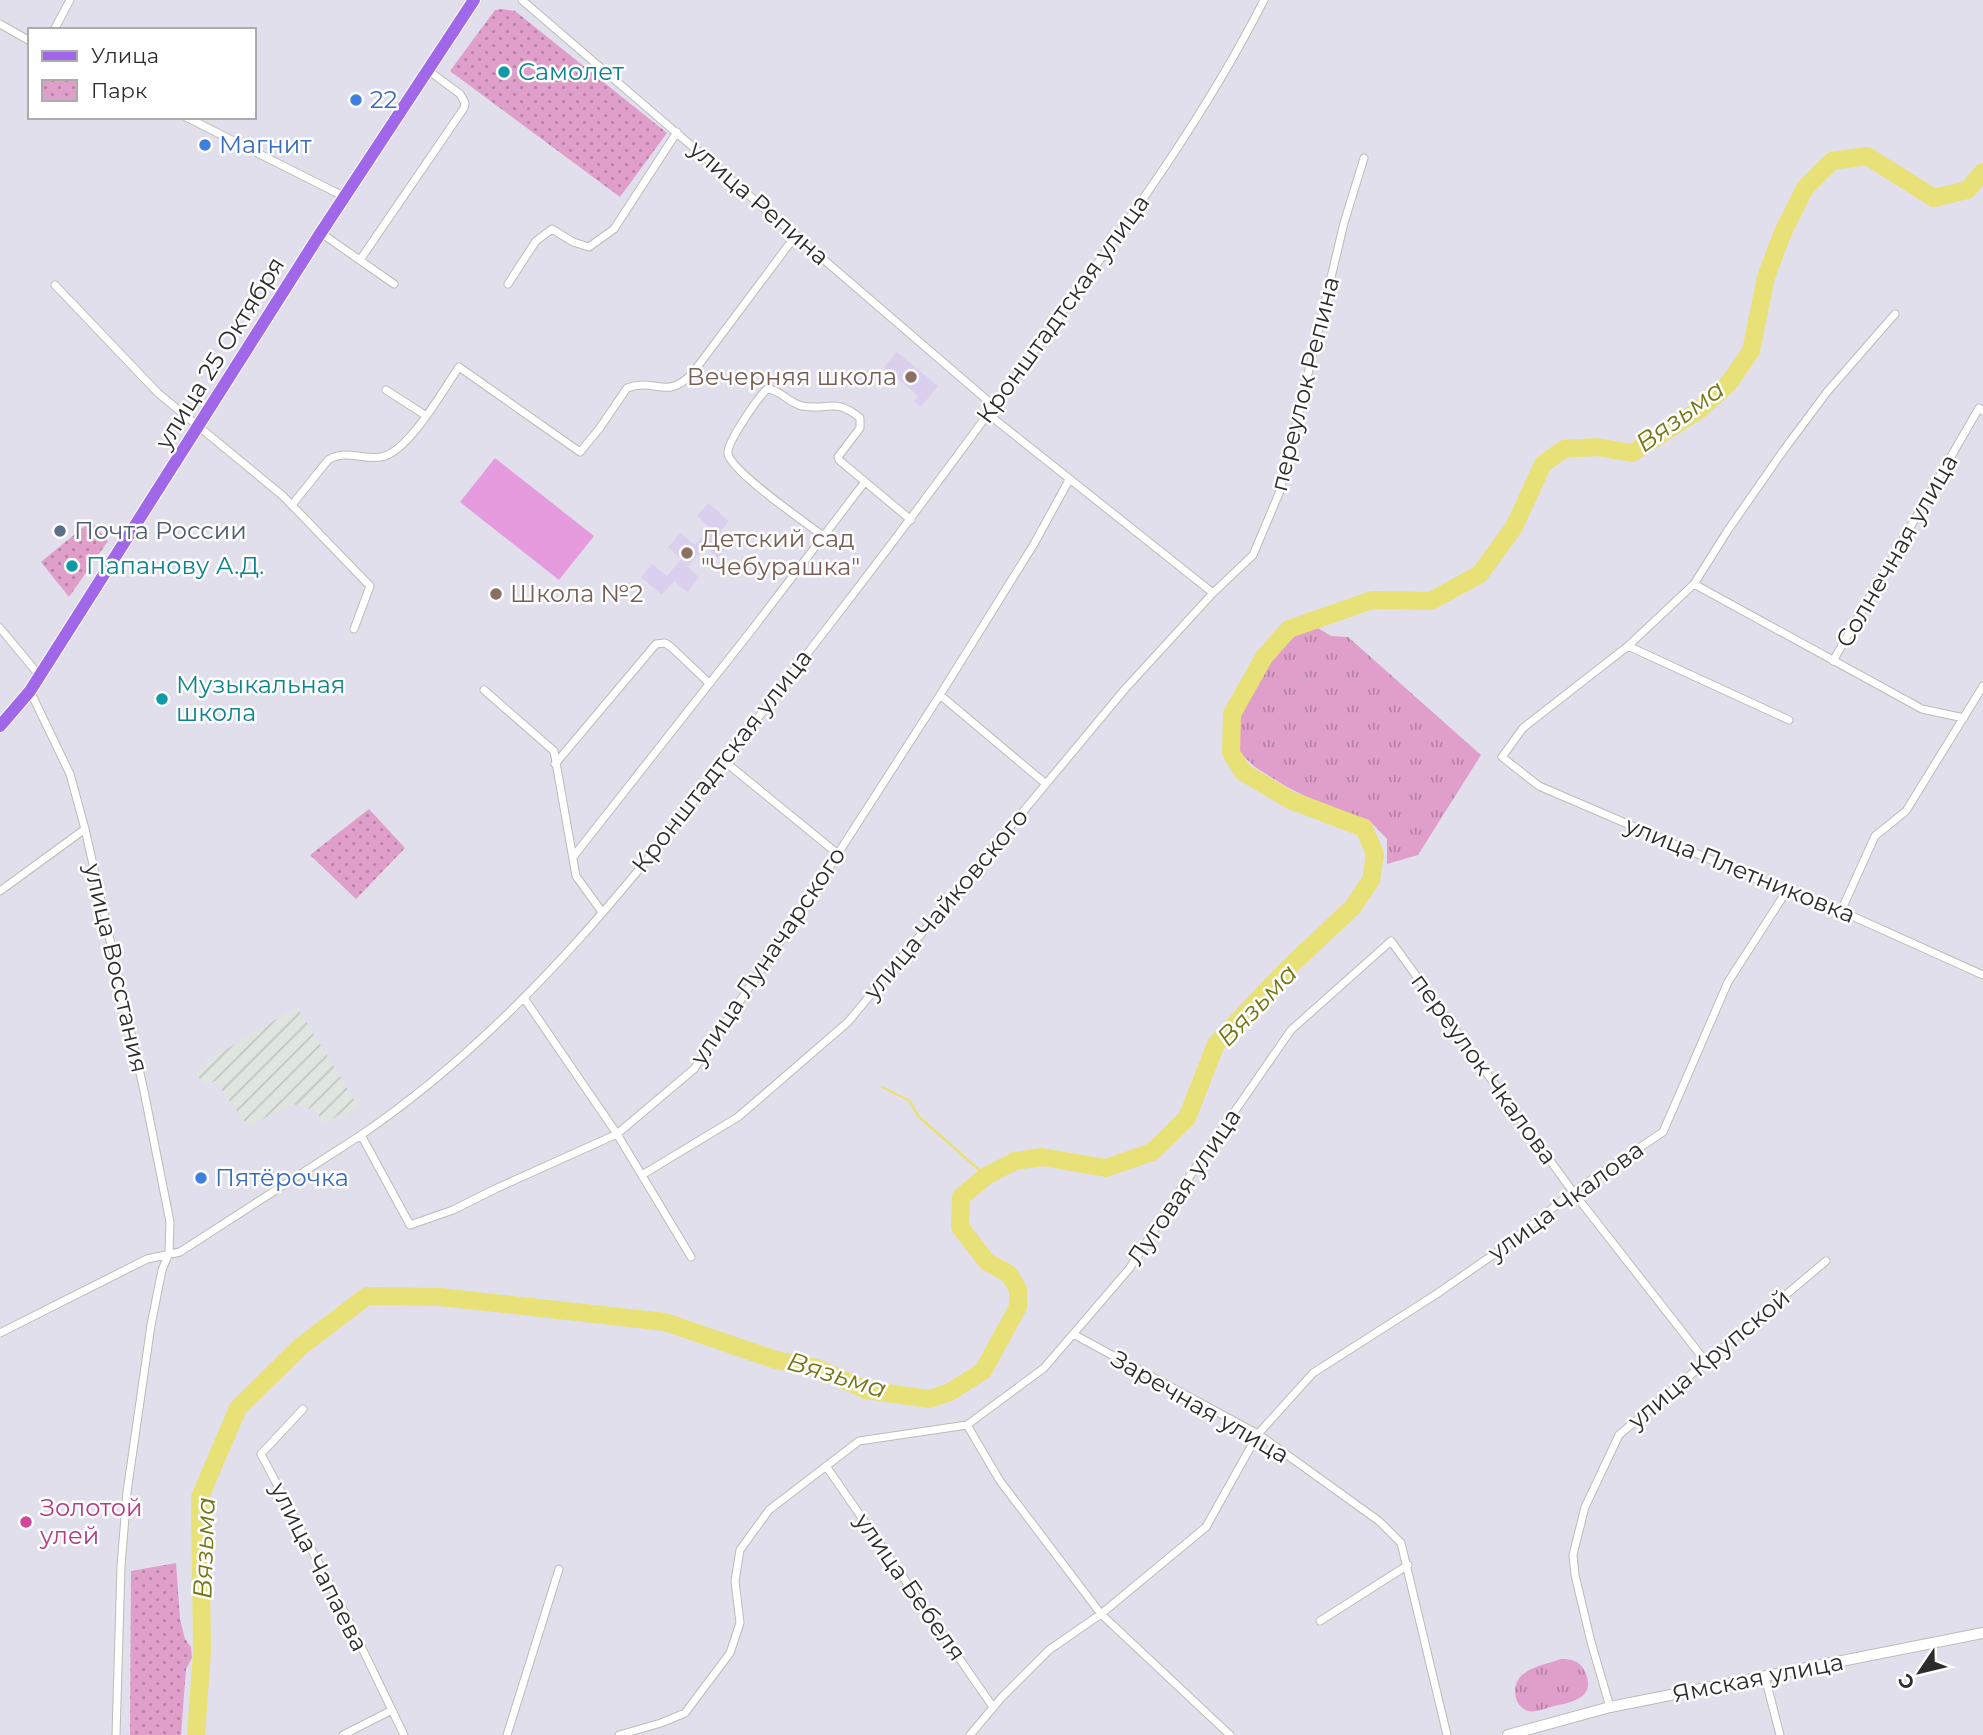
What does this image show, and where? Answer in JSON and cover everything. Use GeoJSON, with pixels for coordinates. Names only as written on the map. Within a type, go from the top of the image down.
{"type":"FeatureCollection","features":[{"type":"Feature","properties":{"kind":"main road","name":"улица 25 Октября"},"geometry":{"type":"LineString","coordinates":[[0,726],[30,691],[321,233],[474,0]]}},
{"type":"Feature","properties":{"kind":"main road","name":"Ямская улица"},"geometry":{"type":"LineString","coordinates":[[1508,1735],[1536,1730],[1610,1707],[1983,1633]]}},
{"type":"Feature","properties":{"kind":"street"},"geometry":{"type":"LineString","coordinates":[[55,28],[69,0]]}},
{"type":"Feature","properties":{"kind":"street","name":"улица Репина"},"geometry":{"type":"LineString","coordinates":[[522,0],[995,406]]}},
{"type":"Feature","properties":{"kind":"street","name":"Кронштадтская улица"},"geometry":{"type":"LineString","coordinates":[[0,1333],[146,1259],[180,1252],[361,1135],[387,1117],[469,1049],[570,951],[724,761],[911,520],[995,406],[1116,238],[1181,141],[1244,39],[1264,0]]}},
{"type":"Feature","properties":{"kind":"street"},"geometry":{"type":"LineString","coordinates":[[0,24],[28,40]]}},
{"type":"Feature","properties":{"kind":"street"},"geometry":{"type":"LineString","coordinates":[[360,260],[464,108],[465,103],[460,94],[429,71]]}},
{"type":"Feature","properties":{"kind":"street"},"geometry":{"type":"LineString","coordinates":[[190,119],[345,197]]}},
{"type":"Feature","properties":{"kind":"street"},"geometry":{"type":"LineString","coordinates":[[508,284],[536,241],[552,229],[573,242],[589,247],[614,229],[677,132]]}},
{"type":"Feature","properties":{"kind":"street","name":"переулок Репина"},"geometry":{"type":"LineString","coordinates":[[1213,593],[1253,555],[1280,491],[1345,223],[1364,158]]}},
{"type":"Feature","properties":{"kind":"street"},"geometry":{"type":"LineString","coordinates":[[321,233],[394,284]]}},
{"type":"Feature","properties":{"kind":"street"},"geometry":{"type":"LineString","coordinates":[[292,505],[328,460],[336,455],[372,457],[394,453],[459,367],[580,452],[627,388],[645,384],[666,389],[685,381],[692,374],[796,235]]}},
{"type":"Feature","properties":{"kind":"street"},"geometry":{"type":"LineString","coordinates":[[55,285],[158,393],[292,505],[370,586],[354,629]]}},
{"type":"Feature","properties":{"kind":"street"},"geometry":{"type":"LineString","coordinates":[[1789,720],[1628,646],[1695,584],[1728,530],[1783,451],[1827,392],[1895,314]]}},
{"type":"Feature","properties":{"kind":"street"},"geometry":{"type":"LineString","coordinates":[[823,536],[763,490],[728,456],[729,444],[766,389],[772,389],[792,403],[804,407],[845,407],[860,418],[860,428],[838,457],[841,464],[911,520]]}},
{"type":"Feature","properties":{"kind":"street"},"geometry":{"type":"LineString","coordinates":[[386,390],[425,415]]}},
{"type":"Feature","properties":{"kind":"street","name":"Солнечная улица"},"geometry":{"type":"LineString","coordinates":[[1833,662],[1979,408],[1983,411]]}},
{"type":"Feature","properties":{"kind":"street"},"geometry":{"type":"LineString","coordinates":[[988,414],[1213,593]]}},
{"type":"Feature","properties":{"kind":"street","name":"улица Луначарского"},"geometry":{"type":"LineString","coordinates":[[361,1135],[410,1225],[453,1210],[617,1134],[694,1069],[838,854],[940,695],[1034,544],[1069,480]]}},
{"type":"Feature","properties":{"kind":"street"},"geometry":{"type":"LineString","coordinates":[[573,857],[864,483]]}},
{"type":"Feature","properties":{"kind":"street"},"geometry":{"type":"LineString","coordinates":[[1695,584],[1922,709],[1964,718]]}},
{"type":"Feature","properties":{"kind":"street","name":"улица Чайковского"},"geometry":{"type":"LineString","coordinates":[[642,1175],[737,1116],[848,1022],[1125,689],[1213,593]]}},
{"type":"Feature","properties":{"kind":"street"},"geometry":{"type":"LineString","coordinates":[[0,628],[39,675]]}},
{"type":"Feature","properties":{"kind":"street"},"geometry":{"type":"LineString","coordinates":[[555,764],[656,644],[666,643],[709,683]]}},
{"type":"Feature","properties":{"kind":"street","name":"улица Плетниковка"},"geometry":{"type":"LineString","coordinates":[[1628,646],[1524,728],[1502,757],[1539,786],[1786,892],[1841,911],[1983,975]]}},
{"type":"Feature","properties":{"kind":"street"},"geometry":{"type":"LineString","coordinates":[[1841,911],[1875,836],[1906,811],[1983,686]]}},
{"type":"Feature","properties":{"kind":"street"},"geometry":{"type":"LineString","coordinates":[[484,690],[554,751],[576,876],[602,912]]}},
{"type":"Feature","properties":{"kind":"street","name":"улица Восстания"},"geometry":{"type":"LineString","coordinates":[[30,691],[69,775],[85,829],[170,1222],[169,1253],[162,1270],[152,1325],[127,1492],[121,1566],[116,1735]]}},
{"type":"Feature","properties":{"kind":"street"},"geometry":{"type":"LineString","coordinates":[[940,695],[1046,784]]}},
{"type":"Feature","properties":{"kind":"street"},"geometry":{"type":"LineString","coordinates":[[724,761],[838,854]]}},
{"type":"Feature","properties":{"kind":"street"},"geometry":{"type":"LineString","coordinates":[[0,891],[85,829]]}},
{"type":"Feature","properties":{"kind":"street","name":"улица Чкалова"},"geometry":{"type":"LineString","coordinates":[[970,1735],[993,1707],[1049,1650],[1101,1614],[1206,1527],[1258,1434],[1313,1373],[1500,1250],[1573,1192],[1663,1132],[1728,982],[1786,892]]}},
{"type":"Feature","properties":{"kind":"street","name":"переулок Чкалова"},"geometry":{"type":"LineString","coordinates":[[1391,941],[1573,1192],[1706,1362]]}},
{"type":"Feature","properties":{"kind":"street","name":"Луговая улица"},"geometry":{"type":"LineString","coordinates":[[967,1425],[1044,1368],[1129,1269],[1291,1030],[1391,941]]}},
{"type":"Feature","properties":{"kind":"street"},"geometry":{"type":"LineString","coordinates":[[524,998],[617,1134],[691,1257]]}},
{"type":"Feature","properties":{"kind":"street","name":"улица Крупской"},"geometry":{"type":"LineString","coordinates":[[1610,1707],[1575,1575],[1573,1555],[1585,1507],[1619,1435],[1825,1261]]}},
{"type":"Feature","properties":{"kind":"street","name":"Заречная улица"},"geometry":{"type":"LineString","coordinates":[[1073,1334],[1258,1434],[1379,1521],[1401,1543],[1447,1735]]}},
{"type":"Feature","properties":{"kind":"street","name":"улица Чапаева"},"geometry":{"type":"LineString","coordinates":[[303,1409],[261,1454],[346,1615],[404,1735]]}},
{"type":"Feature","properties":{"kind":"street"},"geometry":{"type":"LineString","coordinates":[[619,1735],[685,1713],[730,1653],[740,1623],[735,1581],[740,1550],[769,1510],[859,1441],[967,1425],[1000,1481],[1101,1614],[1230,1735]]}},
{"type":"Feature","properties":{"kind":"street","name":"улица Бебеля"},"geometry":{"type":"LineString","coordinates":[[826,1466],[993,1707]]}},
{"type":"Feature","properties":{"kind":"street"},"geometry":{"type":"LineString","coordinates":[[1320,1621],[1408,1565]]}},
{"type":"Feature","properties":{"kind":"street"},"geometry":{"type":"LineString","coordinates":[[507,1735],[559,1569]]}},
{"type":"Feature","properties":{"kind":"street"},"geometry":{"type":"LineString","coordinates":[[1765,1677],[1780,1735]]}},
{"type":"Feature","properties":{"kind":"street"},"geometry":{"type":"LineString","coordinates":[[343,1735],[392,1710]]}},
{"type":"Feature","properties":{"kind":"shaded area","name":"Вечерняя школа"},"geometry":{"type":"Polygon","coordinates":[[[897,352],[938,386],[921,407],[914,401],[918,396],[884,367],[897,352]]]}},
{"type":"Feature","properties":{"kind":"shaded area"},"geometry":{"type":"Polygon","coordinates":[[[495,458],[594,536],[559,580],[460,502],[495,458]]]}},
{"type":"Feature","properties":{"kind":"shaded area","name":"Детский сад \"Чебурашка\""},"geometry":{"type":"Polygon","coordinates":[[[708,503],[729,521],[719,533],[730,543],[718,558],[704,547],[688,567],[699,577],[687,592],[674,581],[662,595],[641,577],[652,564],[667,576],[681,559],[668,547],[680,533],[695,545],[710,528],[697,516],[708,503]]]}},
{"type":"Feature","properties":{"kind":"shaded area"},"geometry":{"type":"Polygon","coordinates":[[[297,1007],[358,1106],[340,1118],[338,1115],[324,1124],[315,1110],[293,1104],[248,1126],[215,1081],[204,1085],[196,1073],[207,1066],[205,1062],[297,1007]]]}},
{"type":"Feature","properties":{"kind":"green space"},"geometry":{"type":"Polygon","coordinates":[[[495,10],[515,11],[667,133],[620,197],[450,71],[495,10]]]}},
{"type":"Feature","properties":{"kind":"green space"},"geometry":{"type":"Polygon","coordinates":[[[91,521],[108,541],[69,597],[41,562],[91,521]]]}},
{"type":"Feature","properties":{"kind":"green space"},"geometry":{"type":"Polygon","coordinates":[[[1313,625],[1331,636],[1348,637],[1481,755],[1418,855],[1387,864],[1387,839],[1369,820],[1327,807],[1287,787],[1255,767],[1240,753],[1241,716],[1252,685],[1265,663],[1290,636],[1313,625]]]}},
{"type":"Feature","properties":{"kind":"green space"},"geometry":{"type":"Polygon","coordinates":[[[369,809],[405,848],[356,899],[310,855],[369,809]]]}},
{"type":"Feature","properties":{"kind":"green space"},"geometry":{"type":"Polygon","coordinates":[[[176,1563],[180,1619],[185,1639],[191,1647],[192,1658],[186,1669],[181,1735],[130,1735],[131,1571],[176,1563]]]}},
{"type":"Feature","properties":{"kind":"green space"},"geometry":{"type":"Polygon","coordinates":[[[1561,1659],[1580,1664],[1588,1679],[1586,1692],[1576,1700],[1541,1710],[1528,1711],[1520,1706],[1515,1688],[1518,1680],[1532,1669],[1561,1659]]]}},
{"type":"Feature","properties":{"kind":"waterway","name":"Вязьма"},"geometry":{"type":"LineString","coordinates":[[196,1735],[202,1652],[200,1497],[238,1408],[300,1347],[367,1296],[440,1297],[665,1322],[776,1360],[817,1368],[866,1390],[929,1399],[950,1392],[983,1371],[1018,1307],[1018,1289],[1009,1274],[987,1262],[960,1227],[961,1197],[986,1176],[1015,1161],[1042,1157],[1106,1168],[1152,1152],[1187,1118],[1216,1044],[1288,968],[1353,907],[1371,880],[1375,854],[1364,828],[1290,800],[1243,772],[1231,753],[1232,714],[1264,657],[1289,629],[1372,600],[1431,601],[1480,574],[1514,527],[1543,464],[1564,449],[1597,447],[1632,453],[1699,410],[1729,383],[1751,351],[1766,277],[1783,232],[1805,188],[1832,161],[1867,156],[1934,198],[1967,190],[1983,172]]}},
{"type":"Feature","properties":{"kind":"waterway"},"geometry":{"type":"LineString","coordinates":[[882,1087],[910,1101],[918,1116],[986,1176]]}},
{"type":"Feature","properties":{"kind":"place","name":"Самолет"},"geometry":{"type":"Point","coordinates":[504,72]}},
{"type":"Feature","properties":{"kind":"place","name":"22"},"geometry":{"type":"Point","coordinates":[356,100]}},
{"type":"Feature","properties":{"kind":"place","name":"Магнит"},"geometry":{"type":"Point","coordinates":[205,145]}},
{"type":"Feature","properties":{"kind":"place","name":"Вечерняя школа"},"geometry":{"type":"Point","coordinates":[911,377]}},
{"type":"Feature","properties":{"kind":"place","name":"Почта России"},"geometry":{"type":"Point","coordinates":[60,531]}},
{"type":"Feature","properties":{"kind":"place","name":"Детский сад \"Чебурашка\""},"geometry":{"type":"Point","coordinates":[687,553]}},
{"type":"Feature","properties":{"kind":"place","name":"Папанову А.Д."},"geometry":{"type":"Point","coordinates":[72,566]}},
{"type":"Feature","properties":{"kind":"place","name":"Школа №2"},"geometry":{"type":"Point","coordinates":[496,594]}},
{"type":"Feature","properties":{"kind":"place","name":"Музыкальная школа"},"geometry":{"type":"Point","coordinates":[162,699]}},
{"type":"Feature","properties":{"kind":"place","name":"Пятёрочка"},"geometry":{"type":"Point","coordinates":[201,1178]}},
{"type":"Feature","properties":{"kind":"place","name":"Золотой улей"},"geometry":{"type":"Point","coordinates":[26,1522]}}]}
